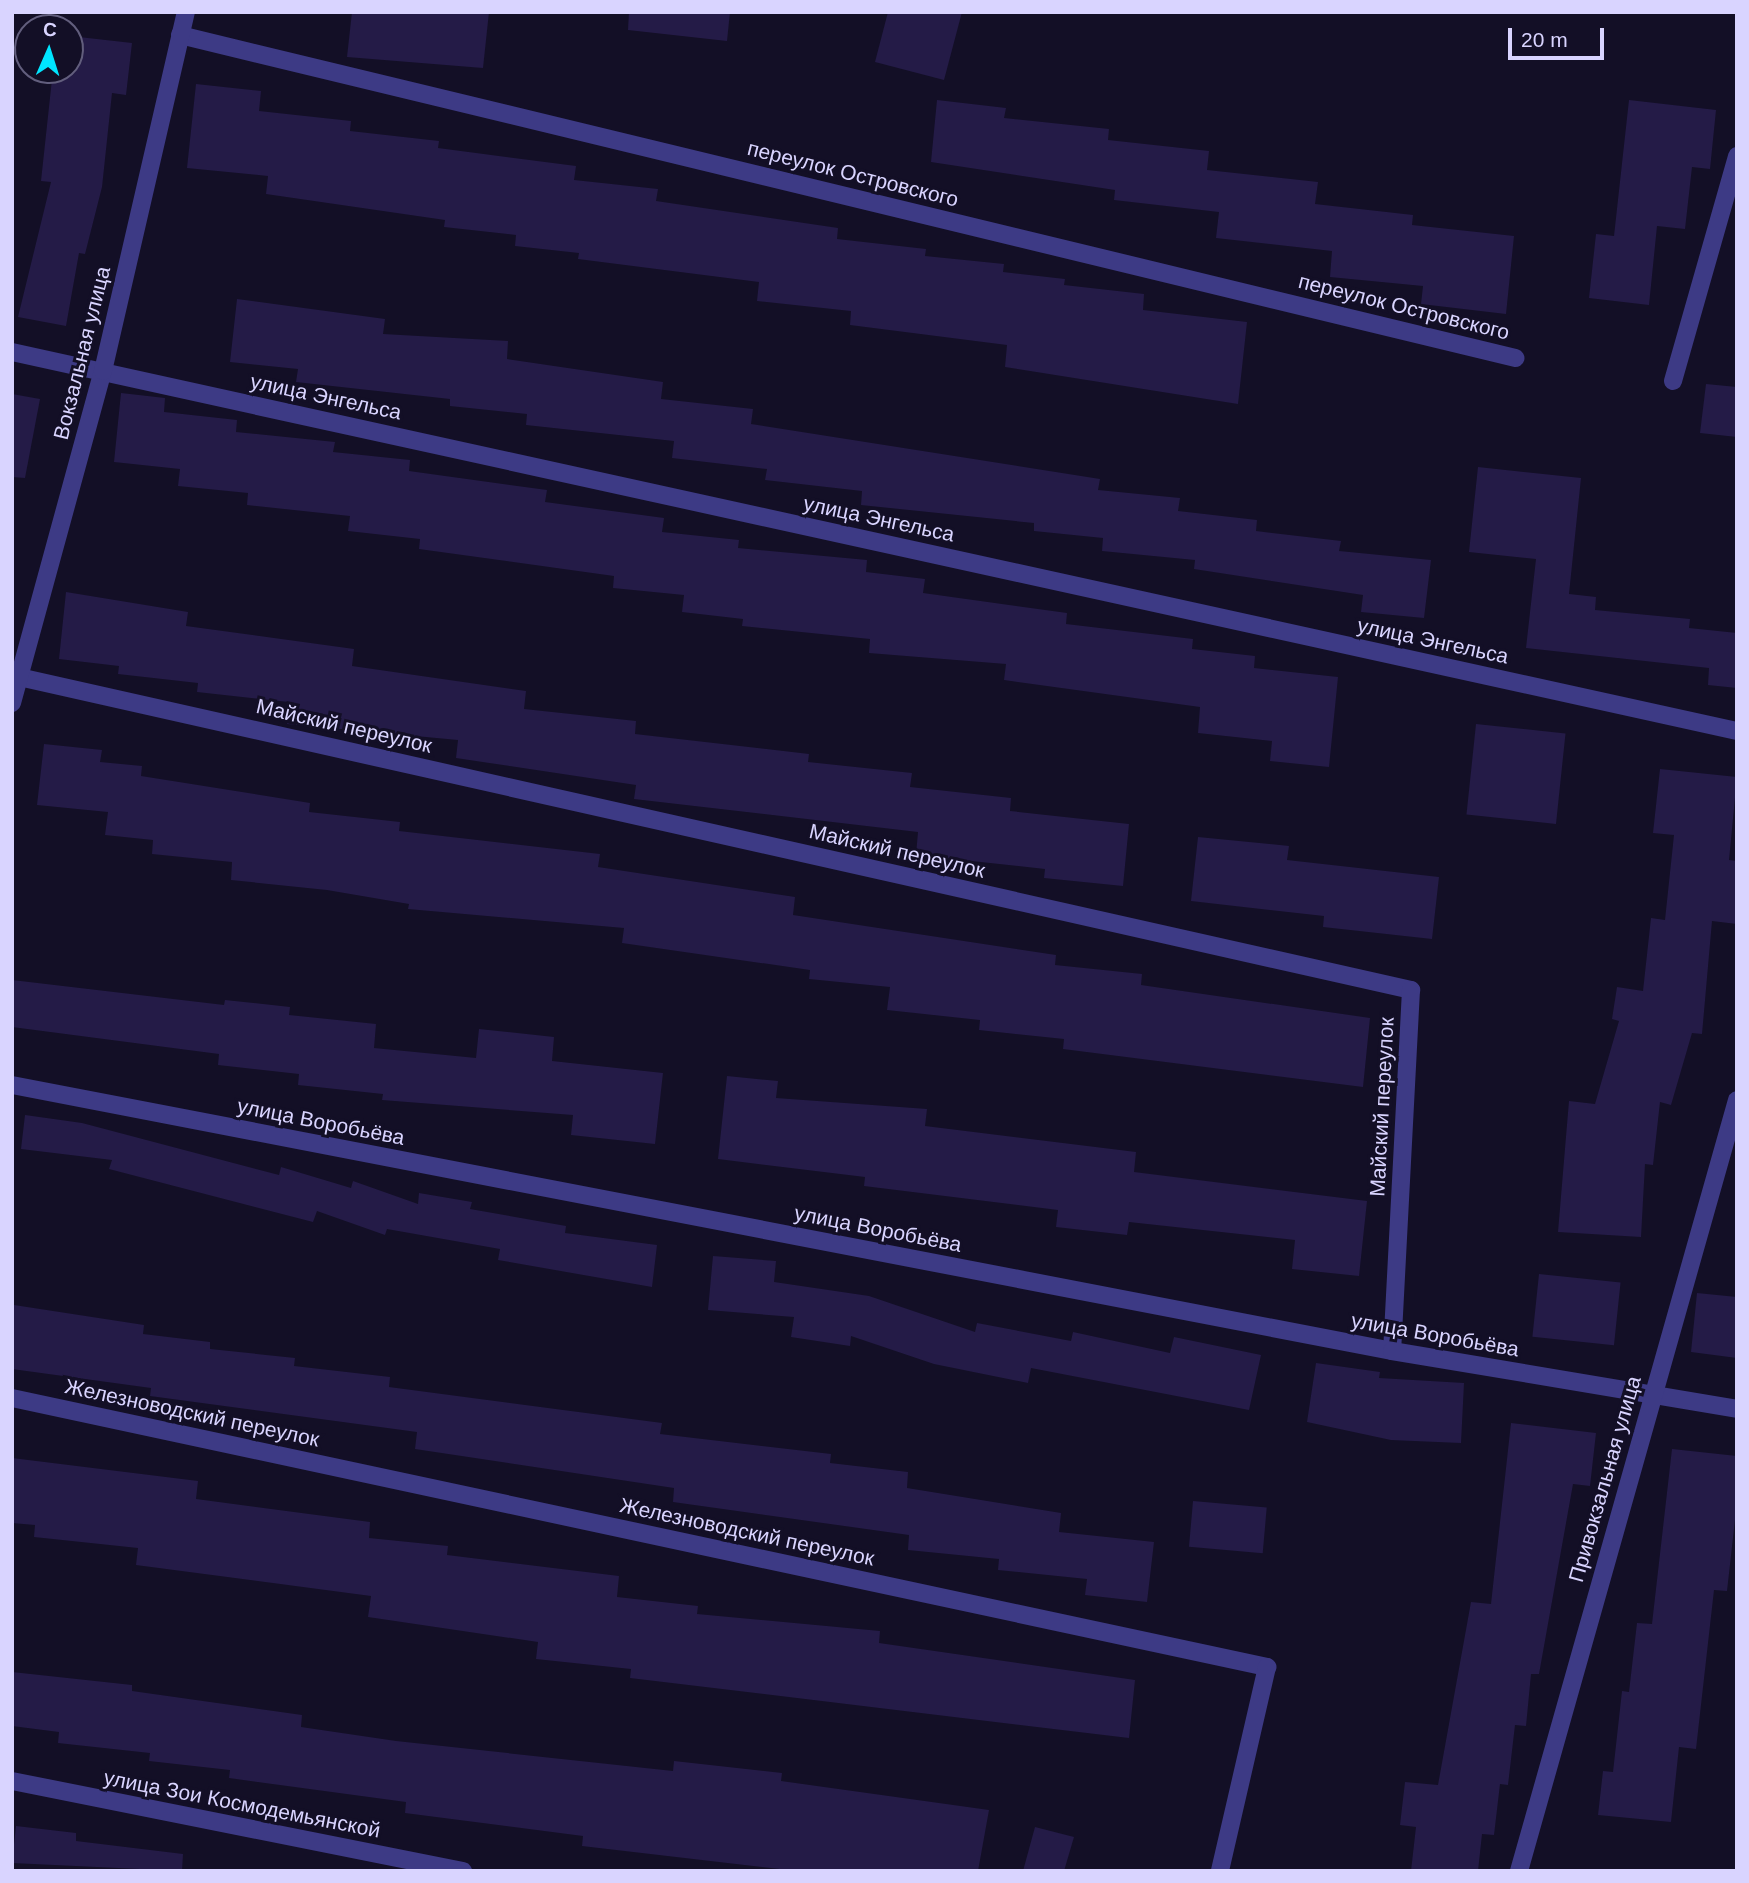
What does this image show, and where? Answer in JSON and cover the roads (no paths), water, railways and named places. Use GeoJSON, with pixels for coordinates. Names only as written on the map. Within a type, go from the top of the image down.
{"type":"FeatureCollection","features":[{"type":"Feature","properties":{"kind":"street","name":"Вокзальная улица"},"geometry":{"type":"LineString","coordinates":[[12,703],[103,371],[186,12]]}},
{"type":"Feature","properties":{"kind":"street","name":"переулок Островского"},"geometry":{"type":"LineString","coordinates":[[180,36],[1515,358]]}},
{"type":"Feature","properties":{"kind":"street"},"geometry":{"type":"LineString","coordinates":[[1673,381],[1737,156]]}},
{"type":"Feature","properties":{"kind":"street","name":"улица Энгельса"},"geometry":{"type":"LineString","coordinates":[[12,352],[1737,731]]}},
{"type":"Feature","properties":{"kind":"street","name":"Майский переулок"},"geometry":{"type":"LineString","coordinates":[[19,677],[1411,989],[1392,1351]]}},
{"type":"Feature","properties":{"kind":"street","name":"улица Воробьёва"},"geometry":{"type":"LineString","coordinates":[[12,1085],[1392,1351],[1737,1409]]}},
{"type":"Feature","properties":{"kind":"street","name":"Привокзальная улица"},"geometry":{"type":"LineString","coordinates":[[1519,1871],[1737,1100]]}},
{"type":"Feature","properties":{"kind":"street","name":"Железноводский переулок"},"geometry":{"type":"LineString","coordinates":[[12,1398],[1267,1667],[1220,1871]]}},
{"type":"Feature","properties":{"kind":"street","name":"улица Зои Космодемьянской"},"geometry":{"type":"LineString","coordinates":[[12,1781],[463,1871]]}}]}
